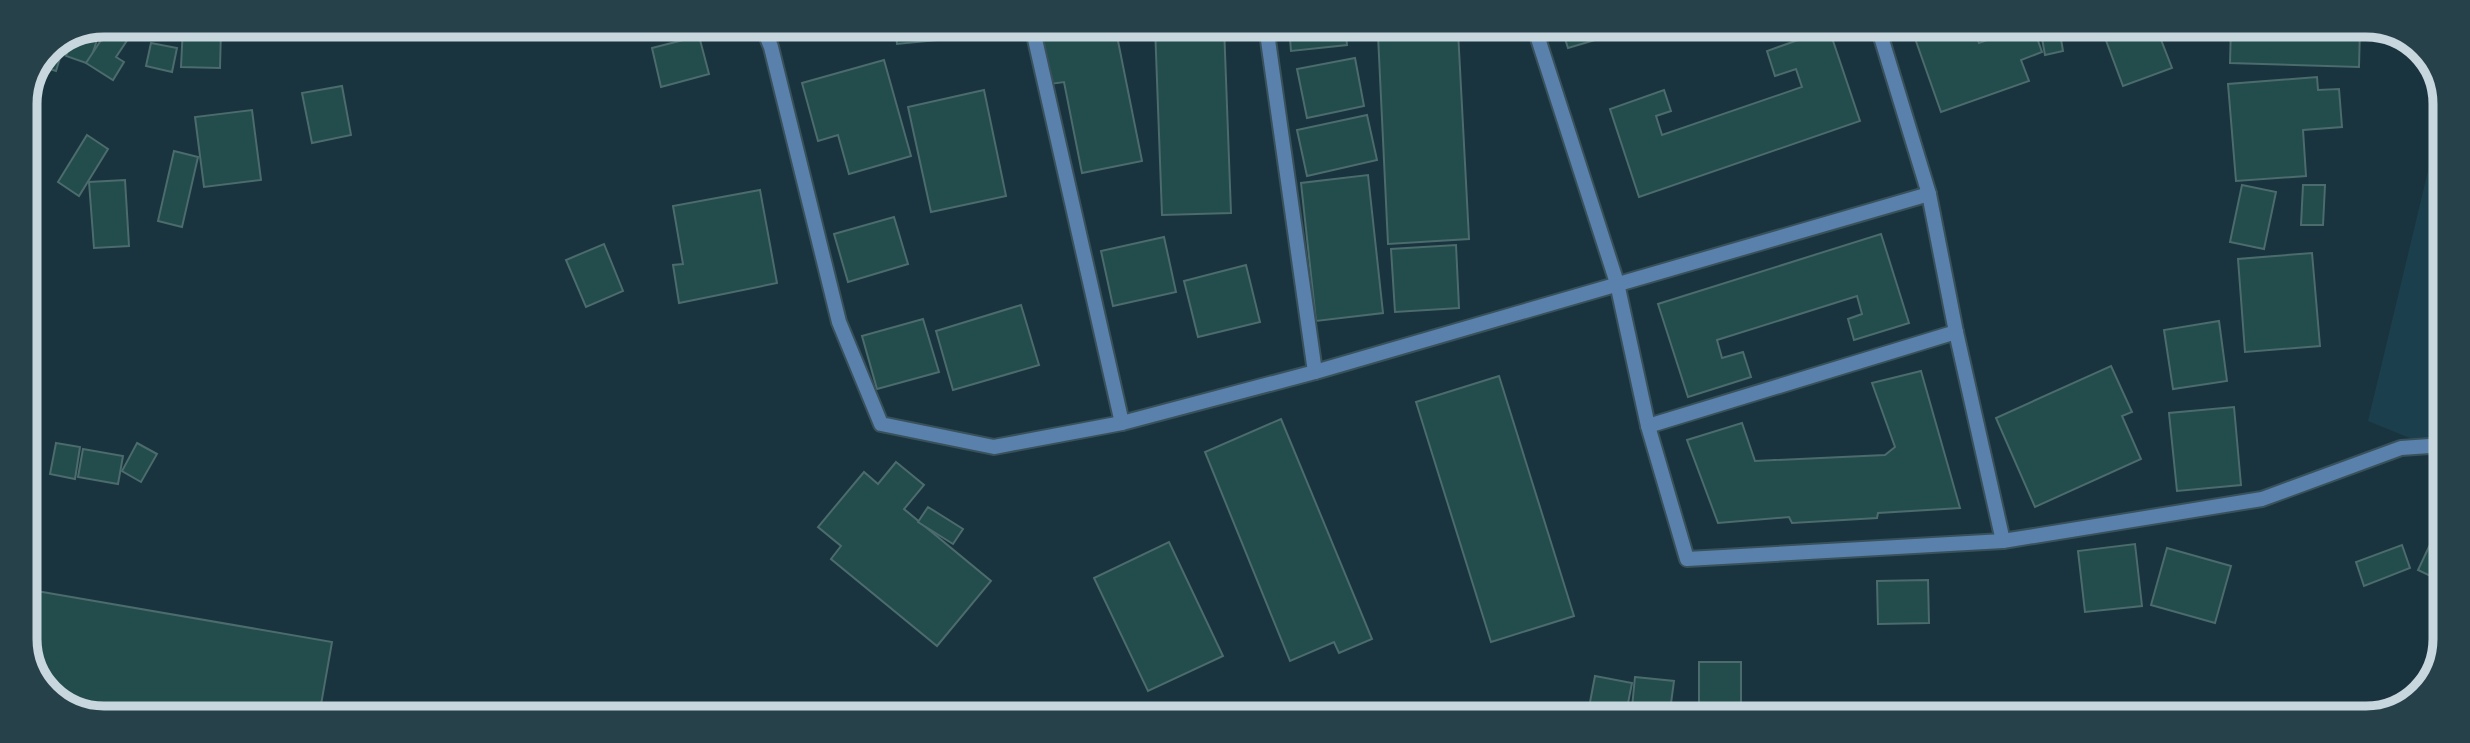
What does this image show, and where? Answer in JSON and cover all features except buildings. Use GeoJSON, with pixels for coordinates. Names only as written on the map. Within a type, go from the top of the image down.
{"type":"FeatureCollection","features":[{"type":"Feature","properties":{"kind":"street"},"geometry":{"type":"LineString","coordinates":[[767,37],[839,322],[881,424],[994,447],[1122,423],[1315,372],[1929,194]]}},
{"type":"Feature","properties":{"kind":"street"},"geometry":{"type":"LineString","coordinates":[[1034,37],[1122,423]]}},
{"type":"Feature","properties":{"kind":"street"},"geometry":{"type":"LineString","coordinates":[[1268,37],[1315,372]]}},
{"type":"Feature","properties":{"kind":"street"},"geometry":{"type":"LineString","coordinates":[[1538,37],[1617,283],[1648,426],[1687,559],[2003,541],[2262,499],[2401,448],[2433,447]]}},
{"type":"Feature","properties":{"kind":"street"},"geometry":{"type":"LineString","coordinates":[[1881,37],[1929,194],[1956,332],[2003,541]]}},
{"type":"Feature","properties":{"kind":"street"},"geometry":{"type":"LineString","coordinates":[[1648,426],[1956,332]]}},
{"type":"Feature","properties":{"kind":"shaded area"},"geometry":{"type":"Polygon","coordinates":[[[2433,150],[2433,448],[2368,421],[2433,150]]]}}]}
